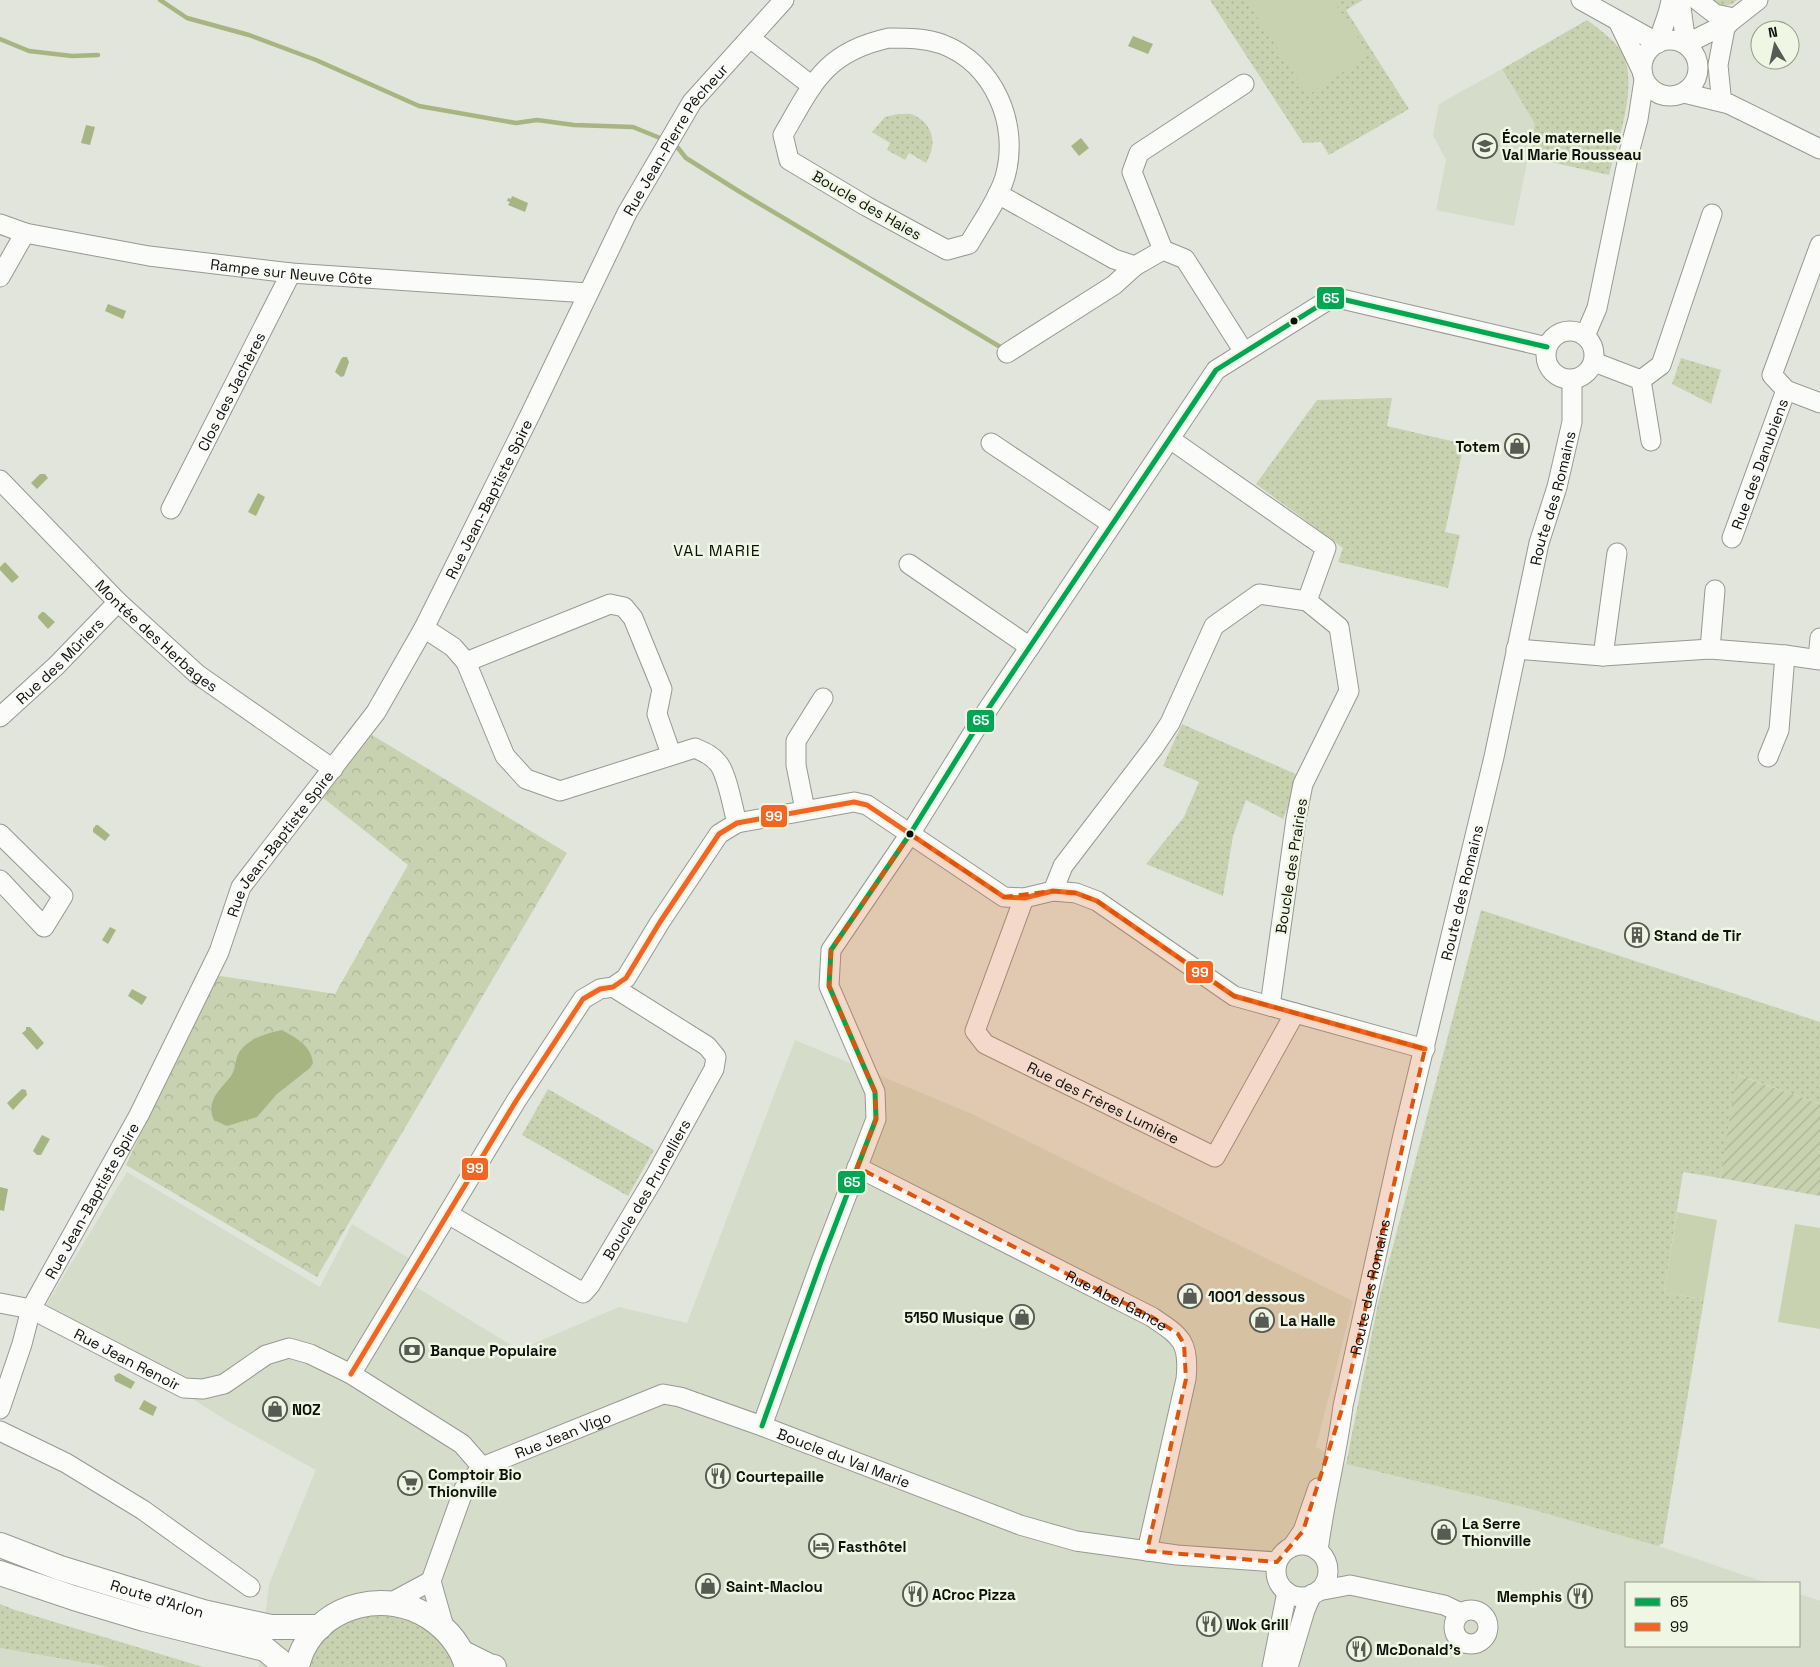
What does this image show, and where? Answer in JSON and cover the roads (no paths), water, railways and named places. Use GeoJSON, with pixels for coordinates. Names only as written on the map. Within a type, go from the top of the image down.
{"type":"FeatureCollection","features":[{"type":"Feature","properties":{"kind":"main road","name":"Route d'Arlon"},"geometry":{"type":"LineString","coordinates":[[0,1545],[60,1568],[203,1612],[271,1628],[320,1627]]}},
{"type":"Feature","properties":{"kind":"main road","name":"Route d'Arlon"},"geometry":{"type":"LineString","coordinates":[[0,1572],[74,1598],[144,1619],[265,1648],[287,1667]]}},
{"type":"Feature","properties":{"kind":"main road"},"geometry":{"type":"LineString","coordinates":[[296,1667],[304,1648],[320,1627],[336,1614],[355,1606],[376,1602],[416,1609],[444,1627],[465,1660],[494,1667]]}},
{"type":"Feature","properties":{"kind":"street","name":"Rue Jean-Pierre Pêcheur"},"geometry":{"type":"LineString","coordinates":[[588,294],[627,213],[692,102],[784,0]]}},
{"type":"Feature","properties":{"kind":"street"},"geometry":{"type":"LineString","coordinates":[[1582,0],[1658,43]]}},
{"type":"Feature","properties":{"kind":"street"},"geometry":{"type":"LineString","coordinates":[[1658,43],[1663,24],[1670,10],[1671,0]]}},
{"type":"Feature","properties":{"kind":"street"},"geometry":{"type":"LineString","coordinates":[[1680,0],[1686,44]]}},
{"type":"Feature","properties":{"kind":"street"},"geometry":{"type":"LineString","coordinates":[[1697,0],[1730,23]]}},
{"type":"Feature","properties":{"kind":"street"},"geometry":{"type":"LineString","coordinates":[[1638,120],[1695,82],[1698,63],[1710,43],[1730,23],[1758,0]]}},
{"type":"Feature","properties":{"kind":"street"},"geometry":{"type":"LineString","coordinates":[[1618,21],[1649,88],[1657,94],[1725,99],[1820,149]]}},
{"type":"Feature","properties":{"kind":"street"},"geometry":{"type":"LineString","coordinates":[[1686,44],[1730,23]]}},
{"type":"Feature","properties":{"kind":"street"},"geometry":{"type":"LineString","coordinates":[[1725,99],[1718,65],[1730,23]]}},
{"type":"Feature","properties":{"kind":"street"},"geometry":{"type":"LineString","coordinates":[[750,38],[812,86]]}},
{"type":"Feature","properties":{"kind":"street","name":"Boucle des Haies"},"geometry":{"type":"LineString","coordinates":[[889,38],[917,38],[943,45],[969,60],[987,78],[1004,108],[1009,130],[1009,160],[998,194],[969,244],[947,250],[866,206],[789,160],[783,136],[812,86],[824,71],[838,58],[854,48],[889,38]]}},
{"type":"Feature","properties":{"kind":"street"},"geometry":{"type":"LineString","coordinates":[[1585,336],[1597,308],[1629,153],[1638,120],[1644,57],[1652,46],[1658,43],[1674,40],[1686,44],[1725,99]]}},
{"type":"Feature","properties":{"kind":"street"},"geometry":{"type":"LineString","coordinates":[[1244,84],[1139,153],[1132,172],[1163,250],[1185,259],[1244,352]]}},
{"type":"Feature","properties":{"kind":"street"},"geometry":{"type":"LineString","coordinates":[[998,194],[1114,259],[1135,266]]}},
{"type":"Feature","properties":{"kind":"street"},"geometry":{"type":"LineString","coordinates":[[1641,380],[1661,365],[1712,214]]}},
{"type":"Feature","properties":{"kind":"street","name":"Rampe sur Neuve Côte"},"geometry":{"type":"LineString","coordinates":[[0,224],[25,233],[149,256],[292,273],[588,294]]}},
{"type":"Feature","properties":{"kind":"street"},"geometry":{"type":"LineString","coordinates":[[0,277],[25,233]]}},
{"type":"Feature","properties":{"kind":"street","name":"Rue des Danubiens"},"geometry":{"type":"LineString","coordinates":[[1820,245],[1772,375],[1786,390],[1820,403]]}},
{"type":"Feature","properties":{"kind":"street"},"geometry":{"type":"LineString","coordinates":[[1007,353],[1114,285],[1135,266],[1163,250]]}},
{"type":"Feature","properties":{"kind":"street","name":"Clos des Jachères"},"geometry":{"type":"LineString","coordinates":[[171,509],[292,273]]}},
{"type":"Feature","properties":{"kind":"street","name":"Rue Jean-Baptiste Spire"},"geometry":{"type":"LineString","coordinates":[[0,1409],[22,1344],[31,1309],[123,1146],[190,1013],[219,952],[241,887],[376,712],[424,628],[588,294]]}},
{"type":"Feature","properties":{"kind":"street","name":"Boucle du Val Marie"},"geometry":{"type":"LineString","coordinates":[[1277,1562],[1146,1551],[1076,1541],[1020,1525],[762,1426],[876,1119],[875,1092],[829,986],[831,950],[910,834],[986,712],[1216,370],[1333,297],[1547,347]]}},
{"type":"Feature","properties":{"kind":"street"},"geometry":{"type":"LineString","coordinates":[[1563,331],[1578,332],[1585,336],[1594,348],[1594,362],[1586,374],[1572,380],[1560,378],[1551,370],[1546,359],[1547,347],[1551,340],[1563,331]]}},
{"type":"Feature","properties":{"kind":"street"},"geometry":{"type":"LineString","coordinates":[[1594,362],[1641,380]]}},
{"type":"Feature","properties":{"kind":"street","name":"Route des Romains"},"geometry":{"type":"LineString","coordinates":[[1288,1667],[1305,1610],[1315,1593],[1324,1584],[1327,1575],[1323,1558],[1327,1494],[1338,1447],[1343,1406],[1405,1124],[1425,1049],[1494,757],[1539,543],[1558,486],[1572,422],[1572,380]]}},
{"type":"Feature","properties":{"kind":"street"},"geometry":{"type":"LineString","coordinates":[[1641,380],[1651,441]]}},
{"type":"Feature","properties":{"kind":"street","name":"Rue des Danubiens"},"geometry":{"type":"LineString","coordinates":[[1732,538],[1786,390]]}},
{"type":"Feature","properties":{"kind":"street"},"geometry":{"type":"LineString","coordinates":[[1053,891],[1063,866],[1154,747],[1170,723],[1214,626],[1259,594],[1307,601],[1326,548],[1170,439]]}},
{"type":"Feature","properties":{"kind":"street"},"geometry":{"type":"LineString","coordinates":[[991,443],[1112,524]]}},
{"type":"Feature","properties":{"kind":"street","name":"Montée des Herbages"},"geometry":{"type":"LineString","coordinates":[[0,480],[118,602],[197,674],[333,769]]}},
{"type":"Feature","properties":{"kind":"street"},"geometry":{"type":"LineString","coordinates":[[1603,656],[1617,553]]}},
{"type":"Feature","properties":{"kind":"street"},"geometry":{"type":"LineString","coordinates":[[909,564],[1030,647]]}},
{"type":"Feature","properties":{"kind":"street"},"geometry":{"type":"LineString","coordinates":[[1710,649],[1715,590]]}},
{"type":"Feature","properties":{"kind":"street","name":"Boucle des Prairies"},"geometry":{"type":"LineString","coordinates":[[1270,1006],[1296,819],[1304,784],[1349,691],[1339,627],[1307,601]]}},
{"type":"Feature","properties":{"kind":"street","name":"Rue des Mûriers"},"geometry":{"type":"LineString","coordinates":[[0,717],[56,666],[118,602]]}},
{"type":"Feature","properties":{"kind":"street"},"geometry":{"type":"LineString","coordinates":[[466,662],[610,604],[624,607],[633,618],[662,690],[657,714],[671,754]]}},
{"type":"Feature","properties":{"kind":"street"},"geometry":{"type":"LineString","coordinates":[[424,628],[453,647],[466,662],[505,756],[526,779],[560,791],[671,754],[695,748],[708,754],[720,764],[730,795],[736,823]]}},
{"type":"Feature","properties":{"kind":"street"},"geometry":{"type":"LineString","coordinates":[[1516,649],[1603,656],[1710,649],[1819,659],[1820,638]]}},
{"type":"Feature","properties":{"kind":"street"},"geometry":{"type":"LineString","coordinates":[[1768,758],[1779,730],[1785,655]]}},
{"type":"Feature","properties":{"kind":"street"},"geometry":{"type":"LineString","coordinates":[[805,810],[796,765],[796,741],[823,698]]}},
{"type":"Feature","properties":{"kind":"street"},"geometry":{"type":"LineString","coordinates":[[351,1374],[516,1101],[584,999],[600,989],[613,987],[626,978],[660,922],[719,834],[736,823],[854,802],[867,805],[1004,897],[1024,898],[1053,891],[1076,893],[1098,901],[1234,996],[1425,1049]]}},
{"type":"Feature","properties":{"kind":"street"},"geometry":{"type":"LineString","coordinates":[[0,834],[62,896],[44,927],[0,880]]}},
{"type":"Feature","properties":{"kind":"street","name":"Rue des Frères Lumière"},"geometry":{"type":"LineString","coordinates":[[1024,898],[975,1031],[985,1044],[1215,1157],[1295,1013]]}},
{"type":"Feature","properties":{"kind":"street","name":"Boucle des Prunelliers"},"geometry":{"type":"LineString","coordinates":[[448,1214],[583,1293],[590,1285],[654,1178],[714,1070],[716,1057],[707,1046],[613,987]]}},
{"type":"Feature","properties":{"kind":"street","name":"Rue Abel Gance"},"geometry":{"type":"LineString","coordinates":[[857,1167],[1152,1317],[1178,1334],[1184,1344],[1187,1364],[1186,1379],[1146,1551]]}},
{"type":"Feature","properties":{"kind":"street"},"geometry":{"type":"LineString","coordinates":[[0,1303],[31,1309]]}},
{"type":"Feature","properties":{"kind":"street","name":"Rue Jean Renoir"},"geometry":{"type":"LineString","coordinates":[[31,1309],[184,1388],[203,1389],[224,1384],[266,1355],[289,1348],[310,1354],[351,1374],[462,1444],[482,1467]]}},
{"type":"Feature","properties":{"kind":"street","name":"Rue Jean Vigo"},"geometry":{"type":"LineString","coordinates":[[431,1581],[464,1489],[482,1467],[663,1394],[680,1397],[762,1426]]}},
{"type":"Feature","properties":{"kind":"street","name":"Route des Romains"},"geometry":{"type":"LineString","coordinates":[[1277,1562],[1286,1550],[1292,1547],[1303,1531],[1314,1501],[1327,1450],[1343,1406]]}},
{"type":"Feature","properties":{"kind":"street"},"geometry":{"type":"LineString","coordinates":[[0,1431],[66,1463],[135,1506],[250,1587]]}},
{"type":"Feature","properties":{"kind":"street"},"geometry":{"type":"LineString","coordinates":[[1292,1547],[1310,1546],[1350,1585]]}},
{"type":"Feature","properties":{"kind":"street"},"geometry":{"type":"LineString","coordinates":[[1277,1562],[1277,1579],[1287,1592],[1295,1596],[1304,1597],[1350,1585],[1444,1605],[1461,1613]]}},
{"type":"Feature","properties":{"kind":"street"},"geometry":{"type":"LineString","coordinates":[[390,1603],[431,1581],[444,1627]]}},
{"type":"Feature","properties":{"kind":"street"},"geometry":{"type":"LineString","coordinates":[[1272,1667],[1287,1592]]}},
{"type":"Feature","properties":{"kind":"waterway"},"geometry":{"type":"LineString","coordinates":[[160,0],[187,18],[249,35],[316,60],[419,106],[516,123],[537,120],[574,125],[633,127],[660,138]]}},
{"type":"Feature","properties":{"kind":"waterway"},"geometry":{"type":"LineString","coordinates":[[0,39],[29,51],[72,56],[98,55]]}},
{"type":"Feature","properties":{"kind":"waterway"},"geometry":{"type":"LineString","coordinates":[[678,148],[686,158],[740,192],[1002,348]]}},
{"type":"Feature","properties":{"kind":"place","name":"École maternelle Val Marie Rousseau"},"geometry":{"type":"Point","coordinates":[1485,146]}},
{"type":"Feature","properties":{"kind":"place","name":"Totem"},"geometry":{"type":"Point","coordinates":[1517,446]}},
{"type":"Feature","properties":{"kind":"place","name":"Stand de Tir"},"geometry":{"type":"Point","coordinates":[1637,935]}},
{"type":"Feature","properties":{"kind":"place","name":"1001 dessous"},"geometry":{"type":"Point","coordinates":[1190,1296]}},
{"type":"Feature","properties":{"kind":"place","name":"5150 Musique"},"geometry":{"type":"Point","coordinates":[1022,1317]}},
{"type":"Feature","properties":{"kind":"place","name":"La Halle"},"geometry":{"type":"Point","coordinates":[1262,1320]}},
{"type":"Feature","properties":{"kind":"place","name":"Banque Populaire"},"geometry":{"type":"Point","coordinates":[412,1350]}},
{"type":"Feature","properties":{"kind":"place","name":"NOZ"},"geometry":{"type":"Point","coordinates":[275,1409]}},
{"type":"Feature","properties":{"kind":"place","name":"Courtepaille"},"geometry":{"type":"Point","coordinates":[718,1476]}},
{"type":"Feature","properties":{"kind":"place","name":"Comptoir Bio Thionville"},"geometry":{"type":"Point","coordinates":[410,1483]}},
{"type":"Feature","properties":{"kind":"place","name":"La Serre Thionville"},"geometry":{"type":"Point","coordinates":[1444,1532]}},
{"type":"Feature","properties":{"kind":"place","name":"Fasthôtel"},"geometry":{"type":"Point","coordinates":[821,1546]}},
{"type":"Feature","properties":{"kind":"place","name":"Saint-Maclou"},"geometry":{"type":"Point","coordinates":[708,1586]}},
{"type":"Feature","properties":{"kind":"place","name":"ACroc Pizza"},"geometry":{"type":"Point","coordinates":[915,1594]}},
{"type":"Feature","properties":{"kind":"place","name":"Memphis"},"geometry":{"type":"Point","coordinates":[1580,1596]}},
{"type":"Feature","properties":{"kind":"place","name":"Wok Grill"},"geometry":{"type":"Point","coordinates":[1209,1624]}},
{"type":"Feature","properties":{"kind":"place","name":"McDonald's"},"geometry":{"type":"Point","coordinates":[1359,1649]}},
{"type":"Feature","properties":{"kind":"district","name":"VAL MARIE"},"geometry":{"type":"Point","coordinates":[717,550]}}]}
